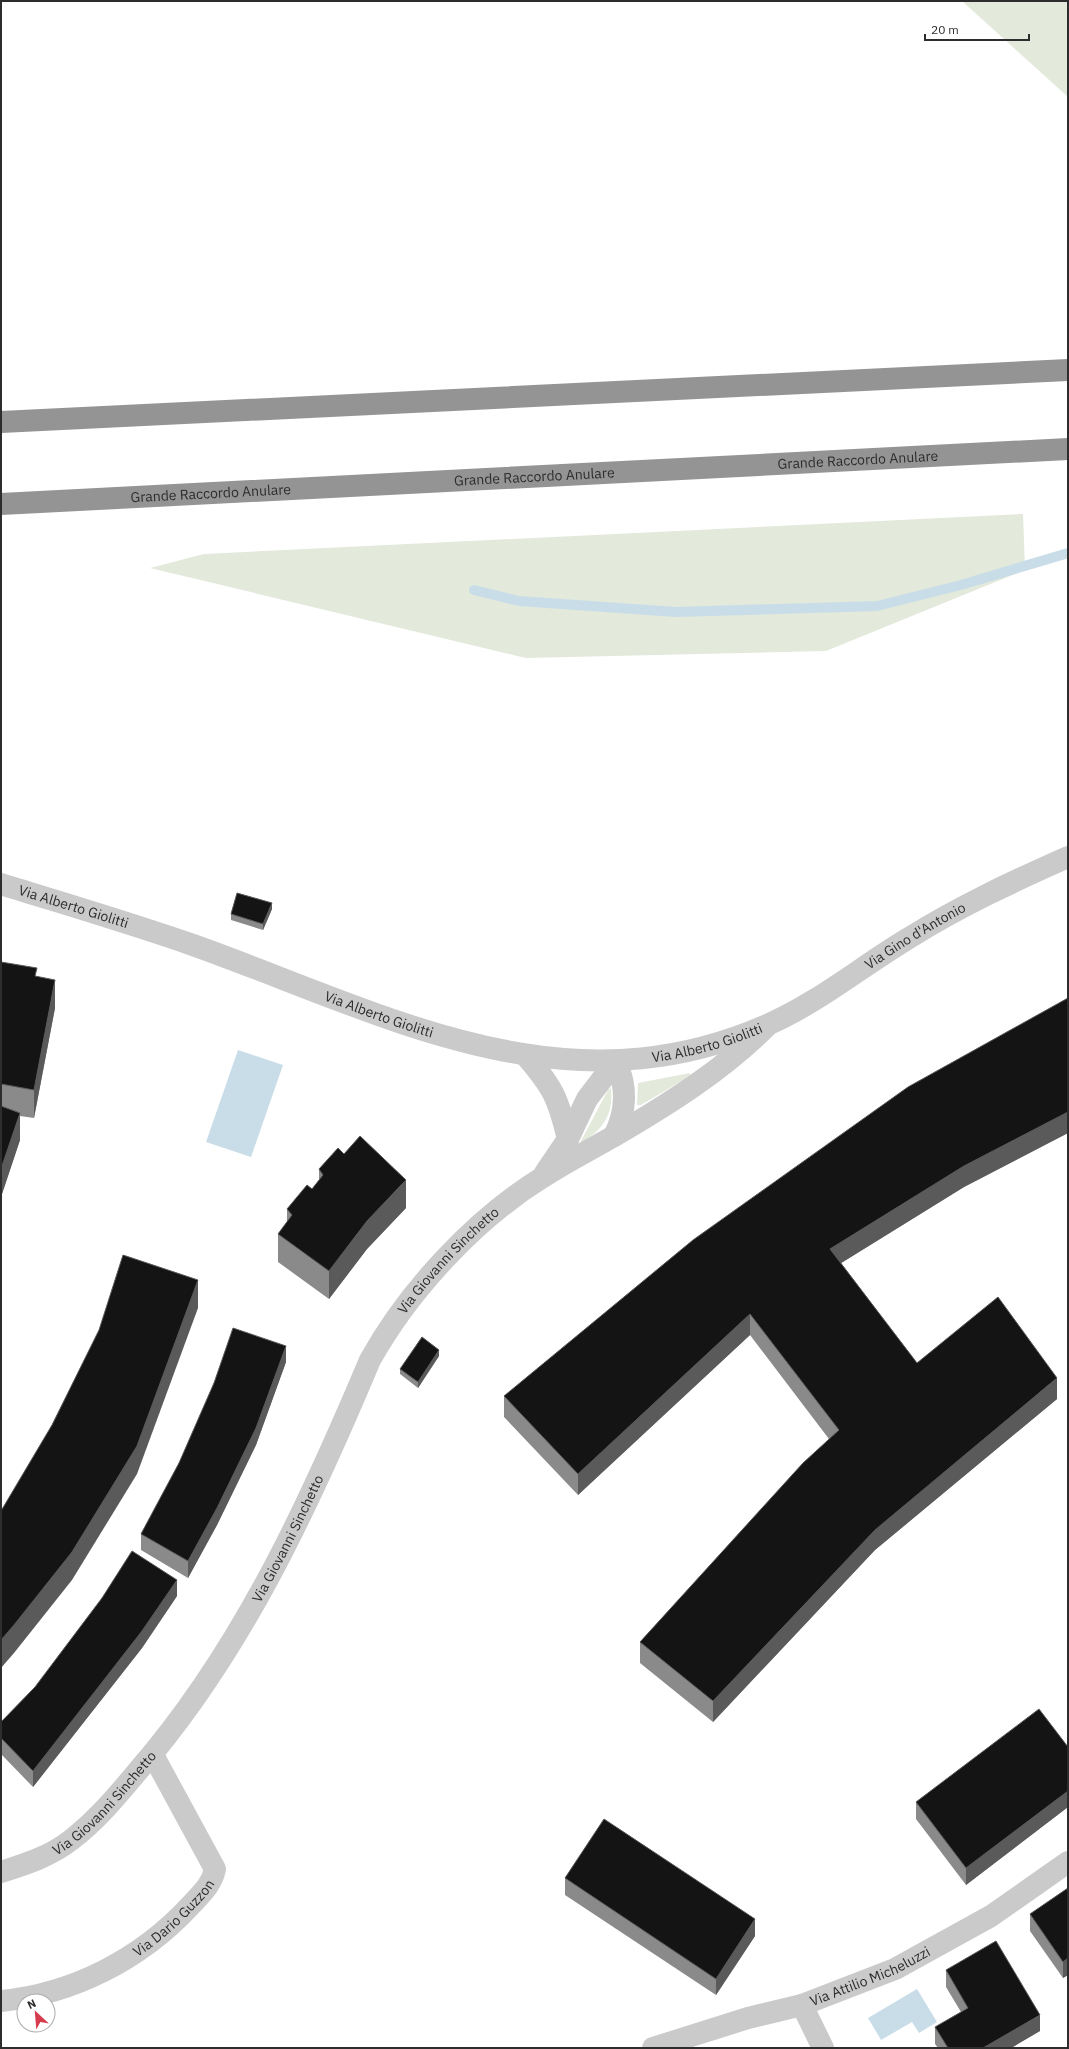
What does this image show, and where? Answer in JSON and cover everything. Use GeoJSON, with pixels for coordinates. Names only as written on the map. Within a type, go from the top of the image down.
{"type":"FeatureCollection","features":[{"type":"Feature","properties":{"kind":"highway"},"geometry":{"type":"LineString","coordinates":[[1,422],[1068,370]]}},
{"type":"Feature","properties":{"kind":"highway","name":"Grande Raccordo Anulare"},"geometry":{"type":"LineString","coordinates":[[1,504],[1068,449]]}},
{"type":"Feature","properties":{"kind":"street","name":"Via Gino d'Antonio"},"geometry":{"type":"LineString","coordinates":[[768,1025],[809,1002],[939,920],[986,895],[1068,857]]}},
{"type":"Feature","properties":{"kind":"street","name":"Via Alberto Giolitti"},"geometry":{"type":"LineString","coordinates":[[1,884],[82,908],[193,945],[414,1028],[473,1045],[525,1055],[578,1061],[616,1061],[665,1056],[708,1047],[768,1025]]}},
{"type":"Feature","properties":{"kind":"street","name":"Via Giovanni Sinchetto"},"geometry":{"type":"LineString","coordinates":[[1,1872],[43,1857],[71,1840],[103,1810],[153,1755],[182,1717],[211,1673],[271,1573],[316,1485],[370,1360],[391,1325],[416,1291],[446,1258],[482,1224],[542,1177],[614,1136],[684,1093],[739,1053],[768,1025]]}},
{"type":"Feature","properties":{"kind":"street"},"geometry":{"type":"LineString","coordinates":[[525,1055],[542,1074],[555,1094],[568,1138]]}},
{"type":"Feature","properties":{"kind":"street","name":"Via Giovanni Sinchetto"},"geometry":{"type":"LineString","coordinates":[[542,1177],[568,1138],[587,1099],[616,1061]]}},
{"type":"Feature","properties":{"kind":"street"},"geometry":{"type":"LineString","coordinates":[[614,1136],[621,1122],[624,1103],[622,1080],[616,1061]]}},
{"type":"Feature","properties":{"kind":"street","name":"Via Dario Guzzon"},"geometry":{"type":"LineString","coordinates":[[1,2001],[27,1998],[65,1988],[90,1978],[124,1960],[153,1940],[180,1916],[213,1878],[215,1869],[153,1755]]}},
{"type":"Feature","properties":{"kind":"street","name":"Via Attilio Micheluzzi"},"geometry":{"type":"LineString","coordinates":[[653,2048],[748,2018],[802,2005],[895,1969],[991,1916],[1068,1862]]}},
{"type":"Feature","properties":{"kind":"street"},"geometry":{"type":"LineString","coordinates":[[802,2005],[823,2048]]}},
{"type":"Feature","properties":{"kind":"shaded area"},"geometry":{"type":"Polygon","coordinates":[[[962,1],[1068,1],[1068,97],[962,1]]]}},
{"type":"Feature","properties":{"kind":"shaded area"},"geometry":{"type":"Polygon","coordinates":[[[1023,514],[1025,570],[826,651],[526,658],[150,568],[204,554],[1023,514]]]}},
{"type":"Feature","properties":{"kind":"shaded area"},"geometry":{"type":"Polygon","coordinates":[[[690,1073],[690,1076],[641,1105],[637,1105],[638,1083],[690,1073]]]}},
{"type":"Feature","properties":{"kind":"shaded area"},"geometry":{"type":"Polygon","coordinates":[[[611,1088],[611,1106],[605,1121],[595,1133],[580,1143],[608,1090],[611,1088]]]}},
{"type":"Feature","properties":{"kind":"water"},"geometry":{"type":"Polygon","coordinates":[[[238,1050],[283,1065],[251,1157],[206,1142],[238,1050]]]}},
{"type":"Feature","properties":{"kind":"water"},"geometry":{"type":"Polygon","coordinates":[[[917,1989],[937,2022],[919,2033],[912,2022],[881,2040],[868,2018],[917,1989]]]}},
{"type":"Feature","properties":{"kind":"building"},"geometry":{"type":"Polygon","coordinates":[[[237,893],[272,903],[263,924],[231,914],[237,893]]]}},
{"type":"Feature","properties":{"kind":"building"},"geometry":{"type":"Polygon","coordinates":[[[1,962],[37,968],[35,976],[55,980],[34,1090],[1,1084],[1,962]]]}},
{"type":"Feature","properties":{"kind":"building"},"geometry":{"type":"Polygon","coordinates":[[[1068,998],[1068,1112],[964,1166],[830,1249],[917,1363],[998,1297],[1057,1378],[875,1530],[713,1701],[640,1642],[803,1463],[839,1430],[750,1314],[578,1474],[504,1396],[693,1240],[908,1087],[1068,998]]]}},
{"type":"Feature","properties":{"kind":"building"},"geometry":{"type":"Polygon","coordinates":[[[1,1106],[20,1113],[1,1169],[1,1106]]]}},
{"type":"Feature","properties":{"kind":"building"},"geometry":{"type":"Polygon","coordinates":[[[360,1136],[406,1180],[367,1221],[329,1271],[278,1234],[292,1215],[287,1209],[307,1185],[312,1189],[323,1175],[319,1169],[338,1148],[344,1154],[360,1136]]]}},
{"type":"Feature","properties":{"kind":"building"},"geometry":{"type":"Polygon","coordinates":[[[123,1255],[198,1280],[137,1446],[72,1552],[1,1640],[1,1511],[52,1425],[99,1330],[123,1255]]]}},
{"type":"Feature","properties":{"kind":"building"},"geometry":{"type":"Polygon","coordinates":[[[233,1328],[286,1346],[256,1428],[217,1508],[188,1561],[141,1534],[179,1463],[214,1383],[233,1328]]]}},
{"type":"Feature","properties":{"kind":"building"},"geometry":{"type":"Polygon","coordinates":[[[422,1337],[439,1350],[418,1382],[400,1369],[422,1337]]]}},
{"type":"Feature","properties":{"kind":"building"},"geometry":{"type":"Polygon","coordinates":[[[132,1551],[177,1580],[142,1631],[33,1771],[1,1738],[1,1722],[35,1687],[102,1598],[132,1551]]]}},
{"type":"Feature","properties":{"kind":"building"},"geometry":{"type":"Polygon","coordinates":[[[1039,1709],[1068,1747],[1068,1791],[966,1868],[916,1802],[1039,1709]]]}},
{"type":"Feature","properties":{"kind":"building"},"geometry":{"type":"Polygon","coordinates":[[[604,1819],[755,1919],[716,1979],[565,1878],[604,1819]]]}},
{"type":"Feature","properties":{"kind":"building"},"geometry":{"type":"Polygon","coordinates":[[[1068,1888],[1068,1958],[1063,1962],[1030,1914],[1068,1888]]]}},
{"type":"Feature","properties":{"kind":"building"},"geometry":{"type":"Polygon","coordinates":[[[996,1941],[1040,2015],[983,2048],[948,2048],[935,2027],[968,2008],[946,1970],[996,1941]]]}},
{"type":"Feature","properties":{"kind":"waterway"},"geometry":{"type":"LineString","coordinates":[[474,590],[519,601],[676,612],[877,606],[961,585],[1068,553]]}}]}
